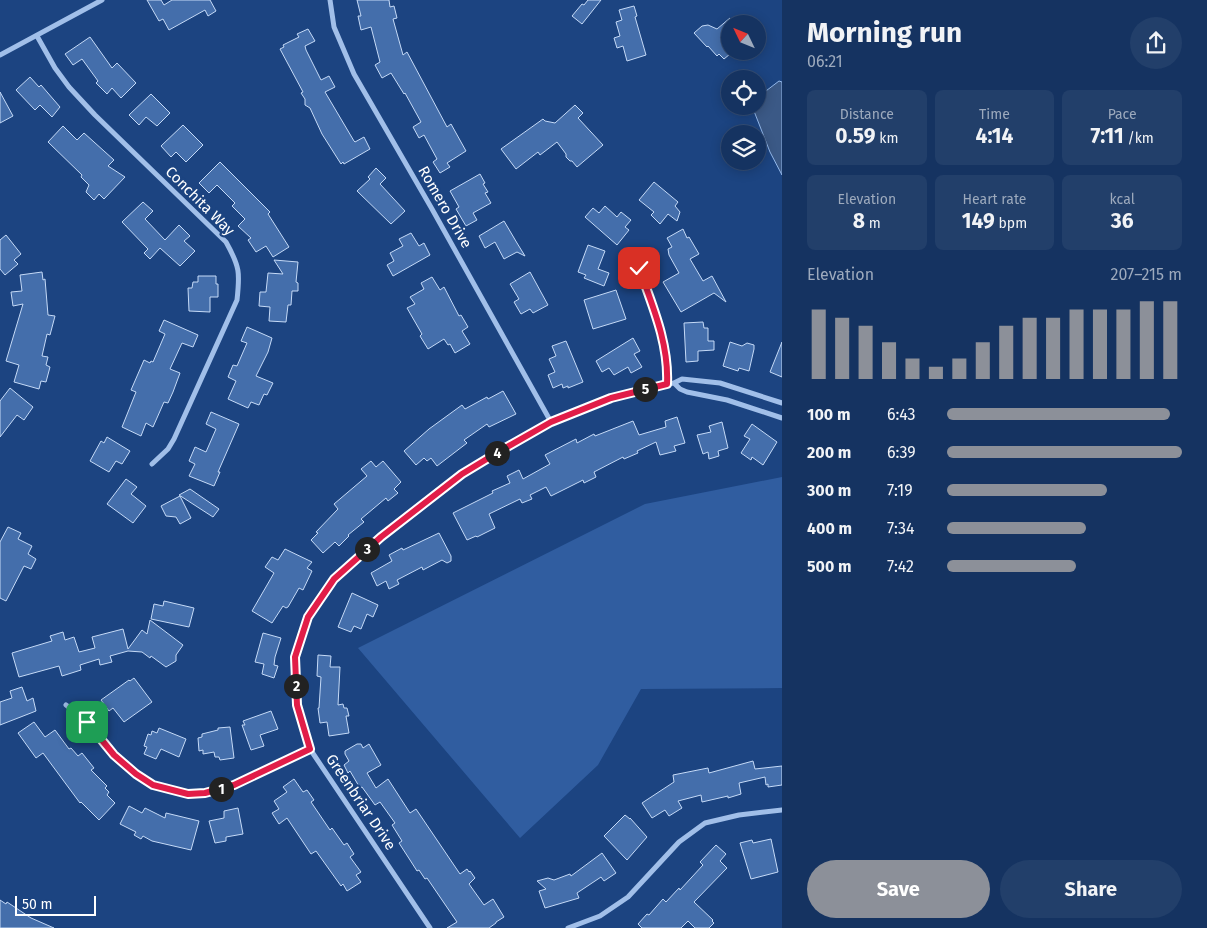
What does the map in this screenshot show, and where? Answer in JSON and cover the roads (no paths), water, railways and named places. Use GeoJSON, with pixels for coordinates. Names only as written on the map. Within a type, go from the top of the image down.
{"type":"FeatureCollection","features":[{"type":"Feature","properties":{"kind":"street"},"geometry":{"type":"LineString","coordinates":[[0,55],[102,0]]}},
{"type":"Feature","properties":{"kind":"street","name":"Romero Drive"},"geometry":{"type":"LineString","coordinates":[[330,0],[334,27],[354,74],[551,422]]}},
{"type":"Feature","properties":{"kind":"street","name":"Conchita Way"},"geometry":{"type":"LineString","coordinates":[[37,36],[55,68],[69,87],[95,115],[226,242],[235,259],[240,277],[237,300],[174,439],[168,449],[152,464]]}},
{"type":"Feature","properties":{"kind":"street"},"geometry":{"type":"LineString","coordinates":[[639,268],[662,335],[668,368],[667,384]]}},
{"type":"Feature","properties":{"kind":"street","name":"Greenbriar Drive"},"geometry":{"type":"LineString","coordinates":[[430,928],[310,749],[297,705],[295,657],[308,617],[334,579],[381,537],[462,474],[551,422],[611,398],[674,383],[682,379],[720,383],[782,403]]}},
{"type":"Feature","properties":{"kind":"street"},"geometry":{"type":"LineString","coordinates":[[674,383],[680,390],[727,400],[782,418]]}},
{"type":"Feature","properties":{"kind":"street"},"geometry":{"type":"LineString","coordinates":[[66,705],[87,722],[114,755],[136,774],[153,785],[188,794],[205,793],[234,785],[310,749]]}},
{"type":"Feature","properties":{"kind":"street"},"geometry":{"type":"LineString","coordinates":[[568,928],[600,916],[628,897],[680,842],[706,823],[739,815],[782,810]]}}]}
